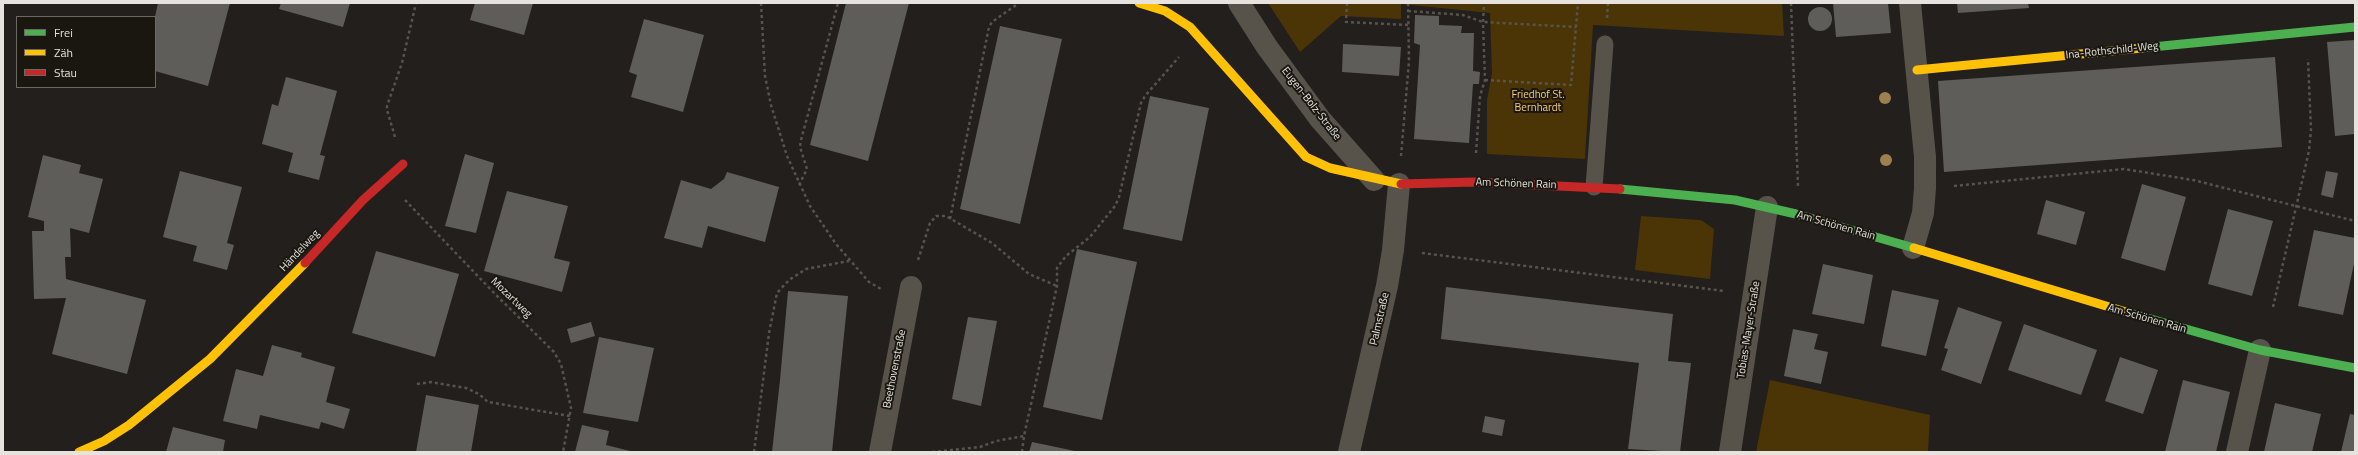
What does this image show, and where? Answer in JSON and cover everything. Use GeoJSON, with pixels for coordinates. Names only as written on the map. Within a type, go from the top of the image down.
{"type":"FeatureCollection","features":[{"type":"Feature","properties":{"kind":"street"},"geometry":{"type":"LineString","coordinates":[[1139,3],[1178,18],[1200,35],[1296,148],[1306,157],[1330,168],[1374,180],[1399,184]]}},
{"type":"Feature","properties":{"kind":"street","name":"Eugen-Bolz-Straße"},"geometry":{"type":"LineString","coordinates":[[1239,3],[1267,47],[1320,119],[1374,180]]}},
{"type":"Feature","properties":{"kind":"street"},"geometry":{"type":"LineString","coordinates":[[1910,3],[1917,70],[1925,188],[1923,213],[1914,248]]}},
{"type":"Feature","properties":{"kind":"street","name":"Ina-Rothschild-Weg"},"geometry":{"type":"LineString","coordinates":[[1917,70],[2355,27]]}},
{"type":"Feature","properties":{"kind":"street","name":"Händelweg"},"geometry":{"type":"LineString","coordinates":[[79,452],[104,441],[129,425],[210,359],[274,296],[363,200],[403,164]]}},
{"type":"Feature","properties":{"kind":"street","name":"Am Schönen Rain"},"geometry":{"type":"LineString","coordinates":[[1399,184],[1474,182],[1594,187],[1691,195],[1767,207],[1914,248],[2124,312],[2260,350],[2355,368]]}},
{"type":"Feature","properties":{"kind":"street","name":"Palmstraße"},"geometry":{"type":"LineString","coordinates":[[1349,452],[1387,286],[1393,250],[1399,184]]}},
{"type":"Feature","properties":{"kind":"street","name":"Tobias-Mayer-Straße"},"geometry":{"type":"LineString","coordinates":[[1730,452],[1755,295],[1767,207]]}},
{"type":"Feature","properties":{"kind":"street","name":"Beethovenstraße"},"geometry":{"type":"LineString","coordinates":[[880,452],[909,294]]}},
{"type":"Feature","properties":{"kind":"street"},"geometry":{"type":"LineString","coordinates":[[2237,452],[2260,350]]}},
{"type":"Feature","properties":{"kind":"lane"},"geometry":{"type":"LineString","coordinates":[[1594,187],[1606,44]]}},
{"type":"Feature","properties":{"kind":"path"},"geometry":{"type":"LineString","coordinates":[[403,164],[387,110],[402,63],[416,3]]}},
{"type":"Feature","properties":{"kind":"path"},"geometry":{"type":"LineString","coordinates":[[761,3],[765,76],[771,105],[787,156],[799,186],[822,225],[869,282],[909,294],[930,223],[940,216],[950,219],[992,243],[1029,274],[1057,286]]}},
{"type":"Feature","properties":{"kind":"path"},"geometry":{"type":"LineString","coordinates":[[799,186],[807,169],[800,147],[801,140],[838,3]]}},
{"type":"Feature","properties":{"kind":"path"},"geometry":{"type":"LineString","coordinates":[[950,219],[989,27],[992,22],[1019,3]]}},
{"type":"Feature","properties":{"kind":"path"},"geometry":{"type":"LineString","coordinates":[[1347,3],[1346,22],[1408,25]]}},
{"type":"Feature","properties":{"kind":"path"},"geometry":{"type":"LineString","coordinates":[[1399,184],[1409,61],[1408,3]]}},
{"type":"Feature","properties":{"kind":"path"},"geometry":{"type":"LineString","coordinates":[[1474,182],[1480,96],[1485,80],[1483,22],[1484,3]]}},
{"type":"Feature","properties":{"kind":"path"},"geometry":{"type":"LineString","coordinates":[[1485,80],[1571,85],[1578,3]]}},
{"type":"Feature","properties":{"kind":"path"},"geometry":{"type":"LineString","coordinates":[[1791,3],[1798,193],[1796,214]]}},
{"type":"Feature","properties":{"kind":"path"},"geometry":{"type":"LineString","coordinates":[[1408,11],[1463,15],[1483,22],[1576,27]]}},
{"type":"Feature","properties":{"kind":"path"},"geometry":{"type":"LineString","coordinates":[[2272,307],[2297,208],[2309,151],[2311,130],[2307,32]]}},
{"type":"Feature","properties":{"kind":"path"},"geometry":{"type":"LineString","coordinates":[[1022,452],[1024,436],[1057,286],[1057,268],[1060,262],[1090,237],[1115,206],[1119,197],[1141,103],[1145,96],[1200,35]]}},
{"type":"Feature","properties":{"kind":"path"},"geometry":{"type":"LineString","coordinates":[[1925,188],[1992,184],[2124,169],[2193,180],[2297,208],[2355,221]]}},
{"type":"Feature","properties":{"kind":"path","name":"Mozartweg"},"geometry":{"type":"LineString","coordinates":[[386,180],[495,294],[554,352],[566,382],[570,416],[563,452]]}},
{"type":"Feature","properties":{"kind":"path"},"geometry":{"type":"LineString","coordinates":[[1393,250],[1452,255],[1755,295]]}},
{"type":"Feature","properties":{"kind":"path"},"geometry":{"type":"LineString","coordinates":[[754,452],[769,333],[776,293],[789,280],[806,270],[850,260]]}},
{"type":"Feature","properties":{"kind":"path"},"geometry":{"type":"LineString","coordinates":[[417,384],[431,382],[466,388],[479,394],[488,402],[570,416]]}},
{"type":"Feature","properties":{"kind":"path"},"geometry":{"type":"LineString","coordinates":[[932,452],[980,447],[996,441],[1024,436]]}},
{"type":"Feature","properties":{"kind":"green space","name":"Friedhof St. Bernhardt"},"geometry":{"type":"Polygon","coordinates":[[[1268,3],[1782,3],[1784,36],[1593,25],[1585,159],[1487,154],[1487,100],[1492,73],[1490,13],[1401,4],[1401,19],[1341,16],[1300,52],[1268,3]]]}},
{"type":"Feature","properties":{"kind":"green space"},"geometry":{"type":"Polygon","coordinates":[[[1641,216],[1701,220],[1714,229],[1710,279],[1635,270],[1641,216]]]}},
{"type":"Feature","properties":{"kind":"green space"},"geometry":{"type":"Polygon","coordinates":[[[1770,380],[1930,415],[1928,452],[1756,452],[1770,380]]]}},
{"type":"Feature","properties":{"kind":"building"},"geometry":{"type":"Polygon","coordinates":[[[158,3],[230,3],[208,86],[156,71],[155,16],[158,3]]]}},
{"type":"Feature","properties":{"kind":"building"},"geometry":{"type":"Polygon","coordinates":[[[281,3],[350,3],[343,27],[279,9],[281,3]]]}},
{"type":"Feature","properties":{"kind":"building"},"geometry":{"type":"Polygon","coordinates":[[[475,3],[533,3],[524,35],[470,20],[475,3]]]}},
{"type":"Feature","properties":{"kind":"building"},"geometry":{"type":"Polygon","coordinates":[[[846,3],[909,3],[868,161],[810,145],[846,3]]]}},
{"type":"Feature","properties":{"kind":"building"},"geometry":{"type":"Polygon","coordinates":[[[1833,3],[1888,3],[1891,33],[1836,37],[1833,3]]]}},
{"type":"Feature","properties":{"kind":"building"},"geometry":{"type":"Polygon","coordinates":[[[1957,3],[2028,3],[2029,8],[1958,13],[1957,3]]]}},
{"type":"Feature","properties":{"kind":"building"},"geometry":{"type":"Polygon","coordinates":[[[1820,7],[1829,10],[1832,19],[1829,28],[1820,31],[1811,28],[1808,19],[1811,10],[1820,7]]]}},
{"type":"Feature","properties":{"kind":"building"},"geometry":{"type":"Polygon","coordinates":[[[1415,15],[1439,16],[1439,25],[1462,26],[1461,33],[1474,33],[1473,71],[1480,72],[1479,84],[1473,84],[1469,143],[1414,139],[1420,45],[1414,43],[1415,15]]]}},
{"type":"Feature","properties":{"kind":"building"},"geometry":{"type":"Polygon","coordinates":[[[644,19],[704,35],[683,112],[631,97],[637,75],[629,72],[644,19]]]}},
{"type":"Feature","properties":{"kind":"building"},"geometry":{"type":"Polygon","coordinates":[[[1000,26],[1062,39],[1020,224],[960,209],[1000,26]]]}},
{"type":"Feature","properties":{"kind":"building"},"geometry":{"type":"Polygon","coordinates":[[[2355,40],[2355,134],[2335,136],[2327,42],[2355,40]]]}},
{"type":"Feature","properties":{"kind":"building"},"geometry":{"type":"Polygon","coordinates":[[[1343,44],[1401,47],[1399,76],[1342,72],[1343,44]]]}},
{"type":"Feature","properties":{"kind":"building"},"geometry":{"type":"Polygon","coordinates":[[[2275,57],[2282,147],[1944,172],[1938,81],[2275,57]]]}},
{"type":"Feature","properties":{"kind":"building"},"geometry":{"type":"Polygon","coordinates":[[[286,77],[337,91],[320,155],[325,156],[319,180],[288,172],[293,153],[262,144],[272,104],[278,106],[286,77]]]}},
{"type":"Feature","properties":{"kind":"building"},"geometry":{"type":"Polygon","coordinates":[[[1150,96],[1209,108],[1182,241],[1123,229],[1150,96]]]}},
{"type":"Feature","properties":{"kind":"building"},"geometry":{"type":"Polygon","coordinates":[[[465,154],[494,163],[476,233],[445,226],[465,154]]]}},
{"type":"Feature","properties":{"kind":"building"},"geometry":{"type":"Polygon","coordinates":[[[43,155],[81,165],[79,173],[103,179],[89,233],[70,228],[71,257],[65,257],[66,279],[146,300],[127,374],[52,354],[66,298],[34,299],[32,231],[44,231],[44,221],[28,217],[43,155]]]}},
{"type":"Feature","properties":{"kind":"building"},"geometry":{"type":"Polygon","coordinates":[[[180,171],[242,187],[227,243],[234,245],[227,270],[193,261],[197,246],[163,237],[180,171]]]}},
{"type":"Feature","properties":{"kind":"building"},"geometry":{"type":"Polygon","coordinates":[[[2326,171],[2338,173],[2333,198],[2321,195],[2326,171]]]}},
{"type":"Feature","properties":{"kind":"building"},"geometry":{"type":"Polygon","coordinates":[[[727,172],[779,187],[765,242],[708,226],[702,248],[664,238],[681,180],[711,189],[724,179],[727,172]]]}},
{"type":"Feature","properties":{"kind":"building"},"geometry":{"type":"Polygon","coordinates":[[[2142,184],[2186,197],[2165,271],[2121,258],[2142,184]]]}},
{"type":"Feature","properties":{"kind":"building"},"geometry":{"type":"Polygon","coordinates":[[[507,191],[568,206],[554,258],[570,262],[562,292],[484,271],[507,191]]]}},
{"type":"Feature","properties":{"kind":"building"},"geometry":{"type":"Polygon","coordinates":[[[2046,200],[2085,212],[2076,245],[2037,234],[2046,200]]]}},
{"type":"Feature","properties":{"kind":"building"},"geometry":{"type":"Polygon","coordinates":[[[2228,209],[2273,221],[2252,296],[2208,284],[2228,209]]]}},
{"type":"Feature","properties":{"kind":"building"},"geometry":{"type":"Polygon","coordinates":[[[2314,230],[2355,238],[2355,259],[2343,315],[2298,306],[2314,230]]]}},
{"type":"Feature","properties":{"kind":"building"},"geometry":{"type":"Polygon","coordinates":[[[1077,249],[1137,262],[1102,420],[1043,407],[1077,249]]]}},
{"type":"Feature","properties":{"kind":"building"},"geometry":{"type":"Polygon","coordinates":[[[376,251],[459,274],[435,357],[352,333],[376,251]]]}},
{"type":"Feature","properties":{"kind":"building"},"geometry":{"type":"Polygon","coordinates":[[[1823,264],[1873,275],[1864,324],[1812,314],[1823,264]]]}},
{"type":"Feature","properties":{"kind":"building"},"geometry":{"type":"Polygon","coordinates":[[[1446,287],[1673,314],[1668,361],[1691,363],[1680,452],[1628,449],[1639,363],[1441,339],[1446,287]]]}},
{"type":"Feature","properties":{"kind":"building"},"geometry":{"type":"Polygon","coordinates":[[[1892,290],[1939,300],[1926,356],[1881,346],[1892,290]]]}},
{"type":"Feature","properties":{"kind":"building"},"geometry":{"type":"Polygon","coordinates":[[[788,291],[848,296],[832,452],[772,452],[788,291]]]}},
{"type":"Feature","properties":{"kind":"building"},"geometry":{"type":"Polygon","coordinates":[[[1958,307],[2002,322],[1981,384],[1941,370],[1948,349],[1944,348],[1958,307]]]}},
{"type":"Feature","properties":{"kind":"building"},"geometry":{"type":"Polygon","coordinates":[[[968,317],[997,321],[981,406],[952,399],[968,317]]]}},
{"type":"Feature","properties":{"kind":"building"},"geometry":{"type":"Polygon","coordinates":[[[591,322],[595,336],[571,343],[567,329],[591,322]]]}},
{"type":"Feature","properties":{"kind":"building"},"geometry":{"type":"Polygon","coordinates":[[[2024,324],[2097,350],[2081,395],[2008,370],[2024,324]]]}},
{"type":"Feature","properties":{"kind":"building"},"geometry":{"type":"Polygon","coordinates":[[[1793,329],[1818,334],[1814,349],[1828,352],[1821,384],[1784,376],[1793,329]]]}},
{"type":"Feature","properties":{"kind":"building"},"geometry":{"type":"Polygon","coordinates":[[[599,337],[654,348],[638,422],[583,413],[599,337]]]}},
{"type":"Feature","properties":{"kind":"building"},"geometry":{"type":"Polygon","coordinates":[[[272,345],[302,353],[301,357],[335,367],[326,402],[350,409],[344,429],[321,422],[319,429],[260,415],[257,429],[223,421],[236,369],[263,376],[272,345]]]}},
{"type":"Feature","properties":{"kind":"building"},"geometry":{"type":"Polygon","coordinates":[[[2120,357],[2158,370],[2143,414],[2105,401],[2120,357]]]}},
{"type":"Feature","properties":{"kind":"building"},"geometry":{"type":"Polygon","coordinates":[[[2183,380],[2230,392],[2216,452],[2165,452],[2183,380]]]}},
{"type":"Feature","properties":{"kind":"building"},"geometry":{"type":"Polygon","coordinates":[[[426,395],[479,405],[471,452],[416,452],[426,395]]]}},
{"type":"Feature","properties":{"kind":"building"},"geometry":{"type":"Polygon","coordinates":[[[2275,403],[2321,414],[2312,452],[2264,452],[2275,403]]]}},
{"type":"Feature","properties":{"kind":"building"},"geometry":{"type":"Polygon","coordinates":[[[2350,414],[2355,415],[2355,452],[2341,452],[2350,414]]]}},
{"type":"Feature","properties":{"kind":"building"},"geometry":{"type":"Polygon","coordinates":[[[1485,416],[1505,420],[1502,436],[1482,432],[1485,416]]]}},
{"type":"Feature","properties":{"kind":"building"},"geometry":{"type":"Polygon","coordinates":[[[582,425],[609,431],[606,445],[634,452],[575,452],[582,425]]]}},
{"type":"Feature","properties":{"kind":"building"},"geometry":{"type":"Polygon","coordinates":[[[173,427],[225,440],[223,452],[166,452],[173,427]]]}},
{"type":"Feature","properties":{"kind":"building"},"geometry":{"type":"Polygon","coordinates":[[[1032,442],[1075,451],[1075,452],[1029,452],[1032,442]]]}},
{"type":"Feature","properties":{"kind":"traffic: fast"},"geometry":{"type":"LineString","coordinates":[[2142,48],[2355,27]]}},
{"type":"Feature","properties":{"kind":"traffic: fast"},"geometry":{"type":"LineString","coordinates":[[1620,189],[1735,200],[1796,214],[1914,248]]}},
{"type":"Feature","properties":{"kind":"traffic: fast"},"geometry":{"type":"LineString","coordinates":[[2126,312],[2260,350],[2355,368]]}},
{"type":"Feature","properties":{"kind":"traffic: slow"},"geometry":{"type":"LineString","coordinates":[[1139,3],[1165,11],[1190,27],[1306,157],[1330,168],[1401,184]]}},
{"type":"Feature","properties":{"kind":"traffic: slow"},"geometry":{"type":"LineString","coordinates":[[1917,70],[2142,48]]}},
{"type":"Feature","properties":{"kind":"traffic: slow"},"geometry":{"type":"LineString","coordinates":[[1914,248],[2126,312]]}},
{"type":"Feature","properties":{"kind":"traffic: slow"},"geometry":{"type":"LineString","coordinates":[[79,452],[104,441],[129,425],[210,359],[305,263]]}},
{"type":"Feature","properties":{"kind":"traffic: jam"},"geometry":{"type":"LineString","coordinates":[[305,263],[363,200],[403,164]]}},
{"type":"Feature","properties":{"kind":"traffic: jam"},"geometry":{"type":"LineString","coordinates":[[1401,184],[1474,182],[1620,189]]}}]}
